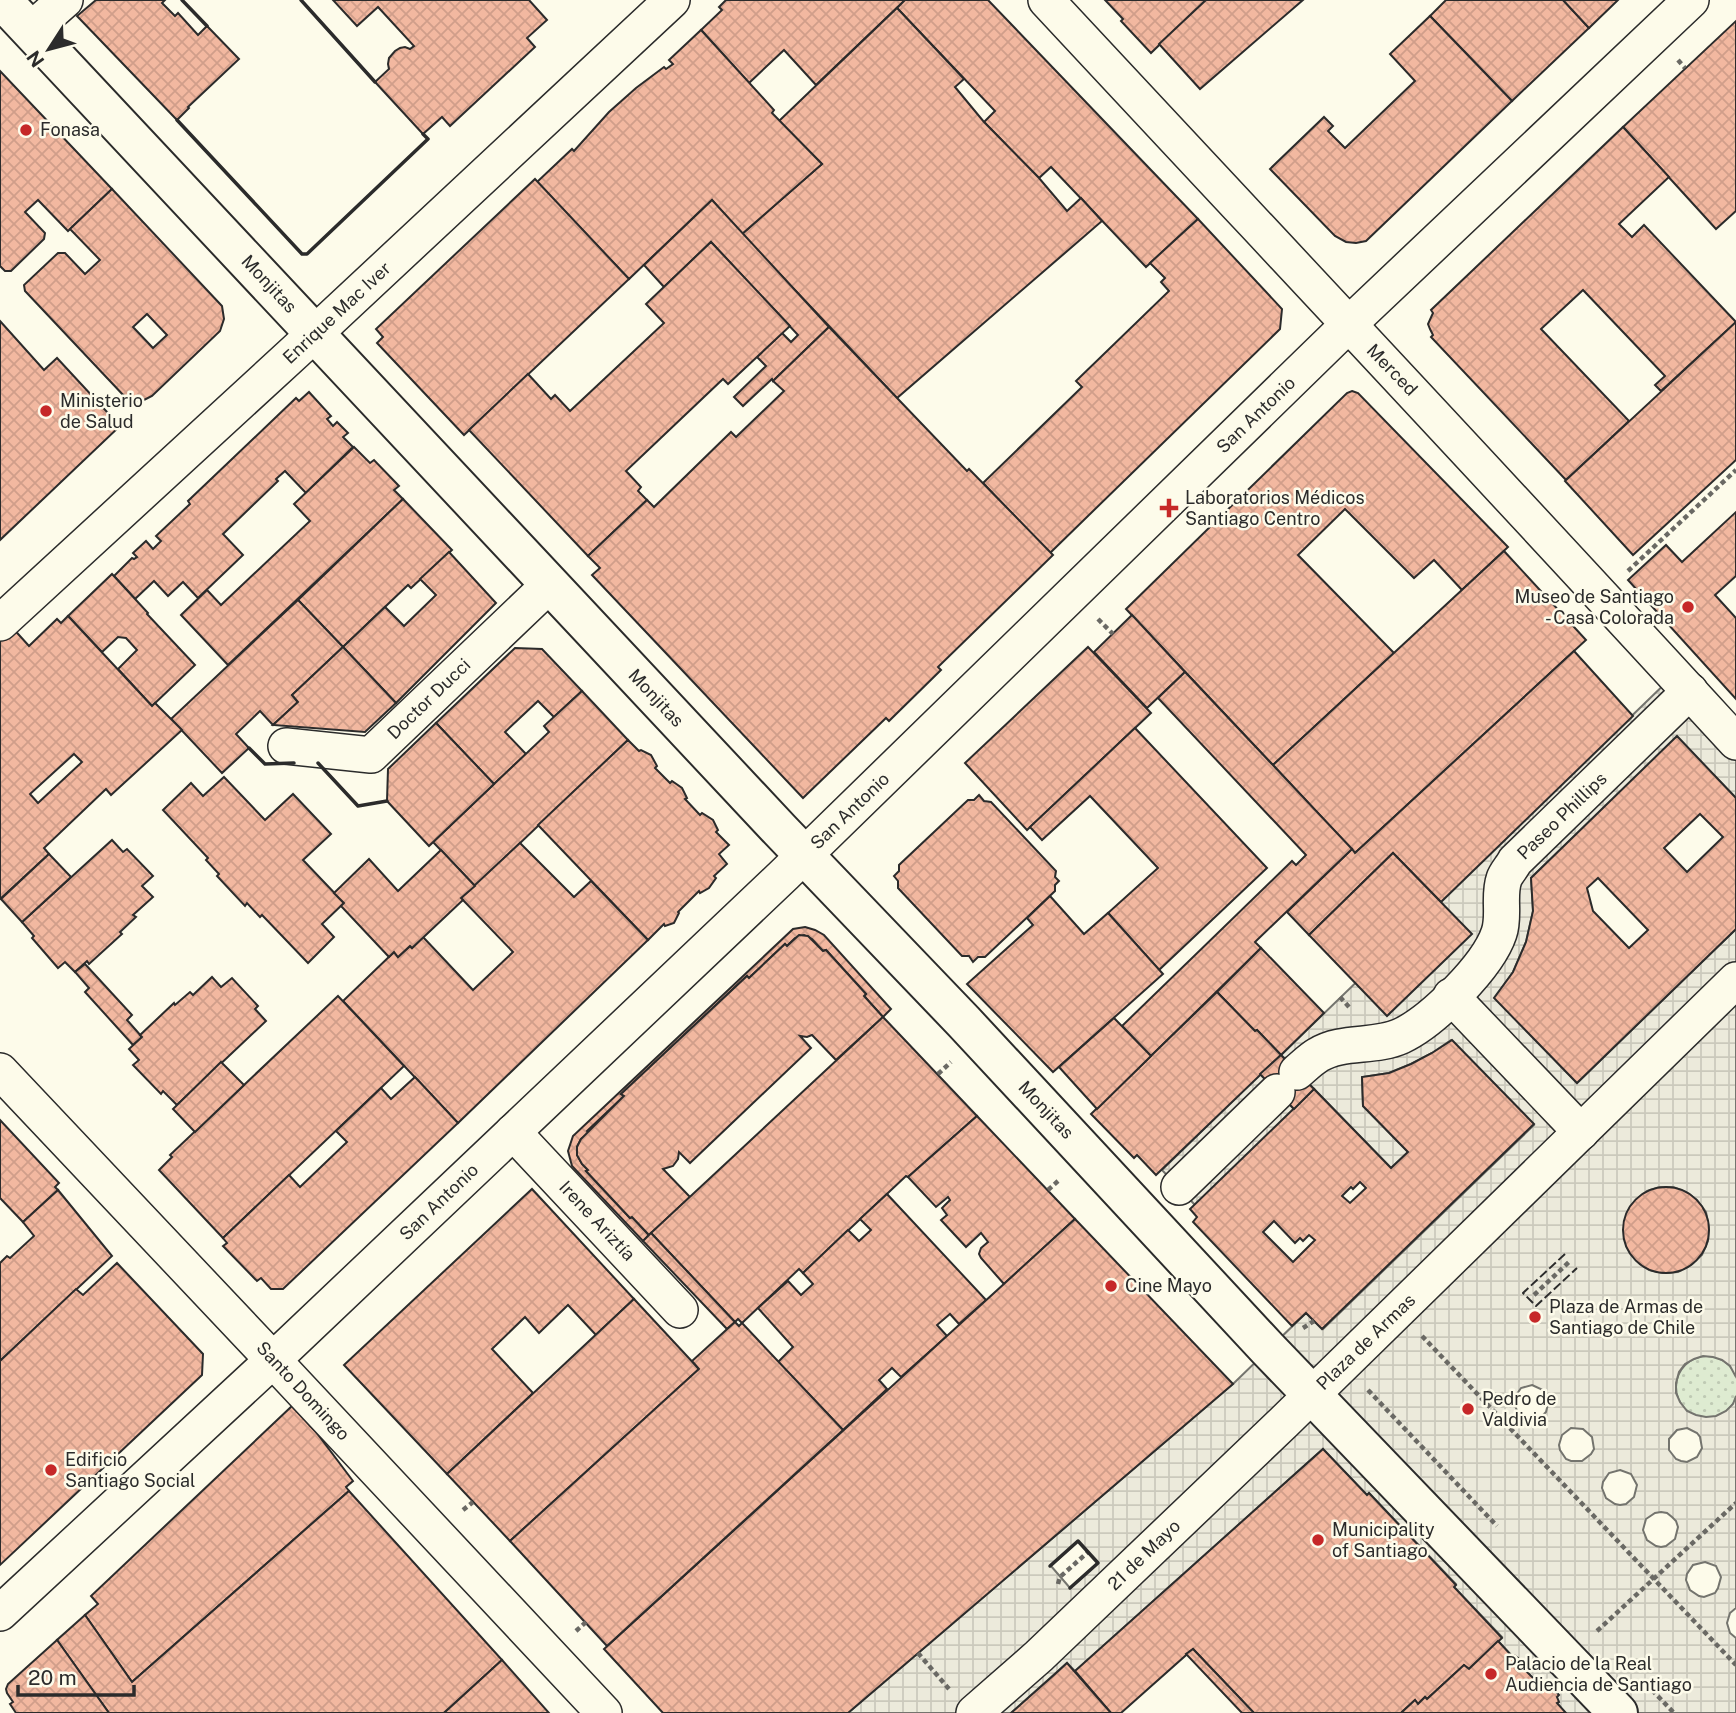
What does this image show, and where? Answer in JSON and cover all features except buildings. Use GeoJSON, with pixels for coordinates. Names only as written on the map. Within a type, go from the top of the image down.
{"type":"FeatureCollection","features":[{"type":"Feature","properties":{"kind":"main road","name":"Monjitas"},"geometry":{"type":"LineString","coordinates":[[2,0],[964,1022],[1166,1199],[1311,1395]]}},
{"type":"Feature","properties":{"kind":"main road","name":"Plaza de Armas"},"geometry":{"type":"LineString","coordinates":[[1311,1395],[1618,1713]]}},
{"type":"Feature","properties":{"kind":"street"},"geometry":{"type":"LineString","coordinates":[[31,30],[65,0]]}},
{"type":"Feature","properties":{"kind":"street","name":"Enrique Mac Iver"},"geometry":{"type":"LineString","coordinates":[[0,623],[316,333],[672,0]]}},
{"type":"Feature","properties":{"kind":"street","name":"Merced"},"geometry":{"type":"LineString","coordinates":[[1046,0],[1736,742]]}},
{"type":"Feature","properties":{"kind":"street","name":"San Antonio"},"geometry":{"type":"LineString","coordinates":[[0,1613],[273,1360],[804,855],[1348,325],[1691,0]]}},
{"type":"Feature","properties":{"kind":"street","name":"Doctor Ducci"},"geometry":{"type":"LineString","coordinates":[[286,746],[371,755],[550,584]]}},
{"type":"Feature","properties":{"kind":"street","name":"Paseo Phillips"},"geometry":{"type":"LineString","coordinates":[[1166,1199],[1319,1054],[1347,1046],[1384,1042],[1402,1035],[1427,1018],[1472,977],[1500,931],[1504,880],[1515,861],[1690,691]]}},
{"type":"Feature","properties":{"kind":"street","name":"Plaza de Armas"},"geometry":{"type":"LineString","coordinates":[[1311,1395],[1736,980]]}},
{"type":"Feature","properties":{"kind":"street"},"geometry":{"type":"LineString","coordinates":[[1451,996],[1581,1132]]}},
{"type":"Feature","properties":{"kind":"street","name":"Santo Domingo"},"geometry":{"type":"LineString","coordinates":[[0,1071],[604,1713]]}},
{"type":"Feature","properties":{"kind":"street","name":"Irene Ariztía"},"geometry":{"type":"LineString","coordinates":[[513,1132],[680,1310]]}},
{"type":"Feature","properties":{"kind":"street","name":"21 de Mayo"},"geometry":{"type":"LineString","coordinates":[[963,1703],[1039,1656],[1311,1395]]}},
{"type":"Feature","properties":{"kind":"path"},"geometry":{"type":"LineString","coordinates":[[1601,595],[1736,470]]}},
{"type":"Feature","properties":{"kind":"path"},"geometry":{"type":"LineString","coordinates":[[1534,1295],[1569,1262]]}},
{"type":"Feature","properties":{"kind":"path"},"geometry":{"type":"LineString","coordinates":[[1398,1310],[1736,1665]]}},
{"type":"Feature","properties":{"kind":"path"},"geometry":{"type":"LineString","coordinates":[[1597,1632],[1736,1503]]}},
{"type":"Feature","properties":{"kind":"path"},"geometry":{"type":"LineString","coordinates":[[1060,1577],[1088,1552]]}},
{"type":"Feature","properties":{"kind":"path"},"geometry":{"type":"LineString","coordinates":[[918,1653],[963,1703]]}},
{"type":"Feature","properties":{"kind":"green space"},"geometry":{"type":"Polygon","coordinates":[[[1707,1356],[1729,1365],[1738,1387],[1729,1409],[1707,1418],[1685,1409],[1676,1387],[1685,1365],[1707,1356]]]}},
{"type":"Feature","properties":{"kind":"shaded area","name":"Plaza de Armas de Santiago de Chile"},"geometry":{"type":"Polygon","coordinates":[[[1674,675],[1736,742],[1736,798],[1677,737],[1531,878],[1533,911],[1526,942],[1513,972],[1495,998],[1577,1083],[1736,929],[1736,1377],[1730,1366],[1722,1360],[1703,1356],[1685,1364],[1679,1372],[1676,1393],[1687,1411],[1706,1417],[1726,1411],[1736,1396],[1736,1608],[1730,1613],[1727,1623],[1730,1633],[1736,1638],[1736,1713],[1565,1713],[1498,1641],[1502,1637],[1454,1587],[1456,1584],[1323,1449],[1075,1671],[1067,1663],[1011,1713],[848,1713],[1233,1384],[1306,1313],[1323,1329],[1534,1125],[1451,1040],[1411,1064],[1389,1073],[1362,1077],[1363,1106],[1408,1152],[1391,1168],[1281,1055],[1674,675]],[[1660,1187],[1647,1191],[1628,1211],[1624,1237],[1637,1261],[1649,1270],[1678,1272],[1702,1255],[1708,1241],[1709,1227],[1706,1212],[1697,1200],[1673,1187],[1660,1187]],[[1532,1385],[1521,1388],[1515,1397],[1518,1413],[1527,1419],[1532,1420],[1546,1412],[1549,1400],[1543,1390],[1532,1385]],[[1571,1428],[1562,1435],[1559,1445],[1566,1459],[1571,1461],[1582,1461],[1594,1449],[1592,1437],[1583,1429],[1571,1428]],[[1687,1428],[1677,1430],[1669,1439],[1669,1450],[1681,1461],[1687,1462],[1697,1457],[1702,1448],[1697,1433],[1687,1428]],[[1620,1470],[1609,1473],[1603,1482],[1606,1498],[1615,1504],[1626,1504],[1634,1497],[1637,1485],[1631,1474],[1620,1470]],[[1655,1513],[1646,1519],[1643,1530],[1647,1540],[1661,1547],[1675,1539],[1678,1527],[1676,1521],[1667,1513],[1655,1513]],[[1078,1541],[1051,1566],[1070,1588],[1098,1563],[1078,1541]],[[1705,1562],[1693,1565],[1687,1574],[1690,1590],[1704,1597],[1715,1593],[1721,1577],[1716,1566],[1705,1562]]]}},
{"type":"Feature","properties":{"kind":"shaded area"},"geometry":{"type":"Polygon","coordinates":[[[1260,1074],[1294,1109],[1195,1205],[1162,1170],[1260,1074]]]}},
{"type":"Feature","properties":{"kind":"fence"},"geometry":{"type":"LineString","coordinates":[[1565,1254],[1523,1293],[1536,1306],[1577,1268]]}},
{"type":"Feature","properties":{"kind":"wall"},"geometry":{"type":"LineString","coordinates":[[182,0],[207,26]]}},
{"type":"Feature","properties":{"kind":"wall"},"geometry":{"type":"LineString","coordinates":[[301,0],[375,82]]}},
{"type":"Feature","properties":{"kind":"wall"},"geometry":{"type":"LineString","coordinates":[[177,120],[302,254],[307,254],[428,139],[423,134]]}},
{"type":"Feature","properties":{"kind":"wall"},"geometry":{"type":"LineString","coordinates":[[249,748],[265,764],[294,763]]}},
{"type":"Feature","properties":{"kind":"wall"},"geometry":{"type":"LineString","coordinates":[[318,763],[358,806],[387,801]]}},
{"type":"Feature","properties":{"kind":"wall"},"geometry":{"type":"LineString","coordinates":[[1050,1566],[1078,1541],[1098,1563],[1070,1588]]}},
{"type":"Feature","properties":{"kind":"place","name":"Fonasa"},"geometry":{"type":"Point","coordinates":[26,130]}},
{"type":"Feature","properties":{"kind":"place","name":"Ministerio de Salud"},"geometry":{"type":"Point","coordinates":[46,411]}},
{"type":"Feature","properties":{"kind":"place","name":"Laboratorios Médicos Santiago Centro"},"geometry":{"type":"Point","coordinates":[1169,508]}},
{"type":"Feature","properties":{"kind":"place","name":"Museo de Santiago - Casa Colorada"},"geometry":{"type":"Point","coordinates":[1688,607]}},
{"type":"Feature","properties":{"kind":"place","name":"Cine Mayo"},"geometry":{"type":"Point","coordinates":[1111,1286]}},
{"type":"Feature","properties":{"kind":"place","name":"Plaza de Armas de Santiago de Chile"},"geometry":{"type":"Point","coordinates":[1535,1317]}},
{"type":"Feature","properties":{"kind":"place","name":"Pedro de Valdivia"},"geometry":{"type":"Point","coordinates":[1468,1409]}},
{"type":"Feature","properties":{"kind":"place","name":"Edificio Santiago Social"},"geometry":{"type":"Point","coordinates":[51,1470]}},
{"type":"Feature","properties":{"kind":"place","name":"Municipality of Santiago"},"geometry":{"type":"Point","coordinates":[1318,1540]}},
{"type":"Feature","properties":{"kind":"place","name":"Palacio de la Real Audiencia de Santiago"},"geometry":{"type":"Point","coordinates":[1491,1674]}}]}
